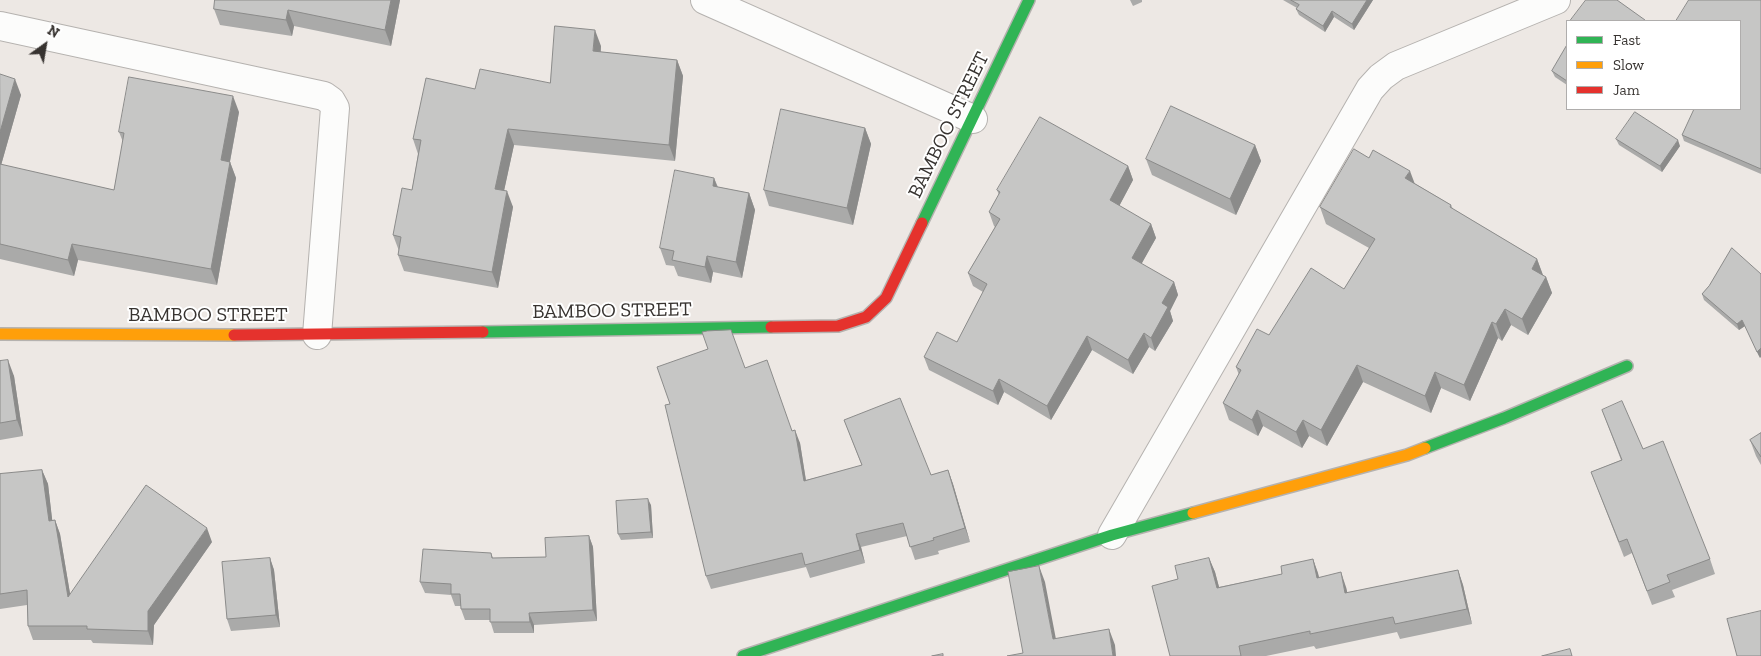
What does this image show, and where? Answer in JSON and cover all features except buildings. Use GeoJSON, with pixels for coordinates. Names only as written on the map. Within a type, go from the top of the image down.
{"type":"FeatureCollection","features":[{"type":"Feature","properties":{"kind":"street"},"geometry":{"type":"LineString","coordinates":[[705,0],[973,119]]}},
{"type":"Feature","properties":{"kind":"street","name":"BAMBOO STREET"},"geometry":{"type":"LineString","coordinates":[[0,334],[317,335],[838,326],[866,317],[886,298],[1029,0]]}},
{"type":"Feature","properties":{"kind":"street"},"geometry":{"type":"LineString","coordinates":[[1112,535],[1370,90],[1381,77],[1396,66],[1556,0]]}},
{"type":"Feature","properties":{"kind":"street"},"geometry":{"type":"LineString","coordinates":[[0,26],[324,96],[331,101],[335,108],[317,335]]}},
{"type":"Feature","properties":{"kind":"street"},"geometry":{"type":"LineString","coordinates":[[743,656],[1112,535],[1407,455],[1504,418],[1627,366]]}},
{"type":"Feature","properties":{"kind":"traffic: fast"},"geometry":{"type":"LineString","coordinates":[[922,223],[1029,0]]}},
{"type":"Feature","properties":{"kind":"traffic: fast"},"geometry":{"type":"LineString","coordinates":[[483,332],[771,327]]}},
{"type":"Feature","properties":{"kind":"traffic: fast"},"geometry":{"type":"LineString","coordinates":[[1425,448],[1504,418],[1627,366]]}},
{"type":"Feature","properties":{"kind":"traffic: fast"},"geometry":{"type":"LineString","coordinates":[[743,656],[1112,535],[1193,513]]}},
{"type":"Feature","properties":{"kind":"traffic: slow"},"geometry":{"type":"LineString","coordinates":[[0,334],[234,335]]}},
{"type":"Feature","properties":{"kind":"traffic: slow"},"geometry":{"type":"LineString","coordinates":[[1193,513],[1407,455],[1425,448]]}},
{"type":"Feature","properties":{"kind":"traffic: jam"},"geometry":{"type":"LineString","coordinates":[[771,327],[838,326],[866,317],[886,298],[922,223]]}},
{"type":"Feature","properties":{"kind":"traffic: jam"},"geometry":{"type":"LineString","coordinates":[[234,335],[483,332]]}}]}
